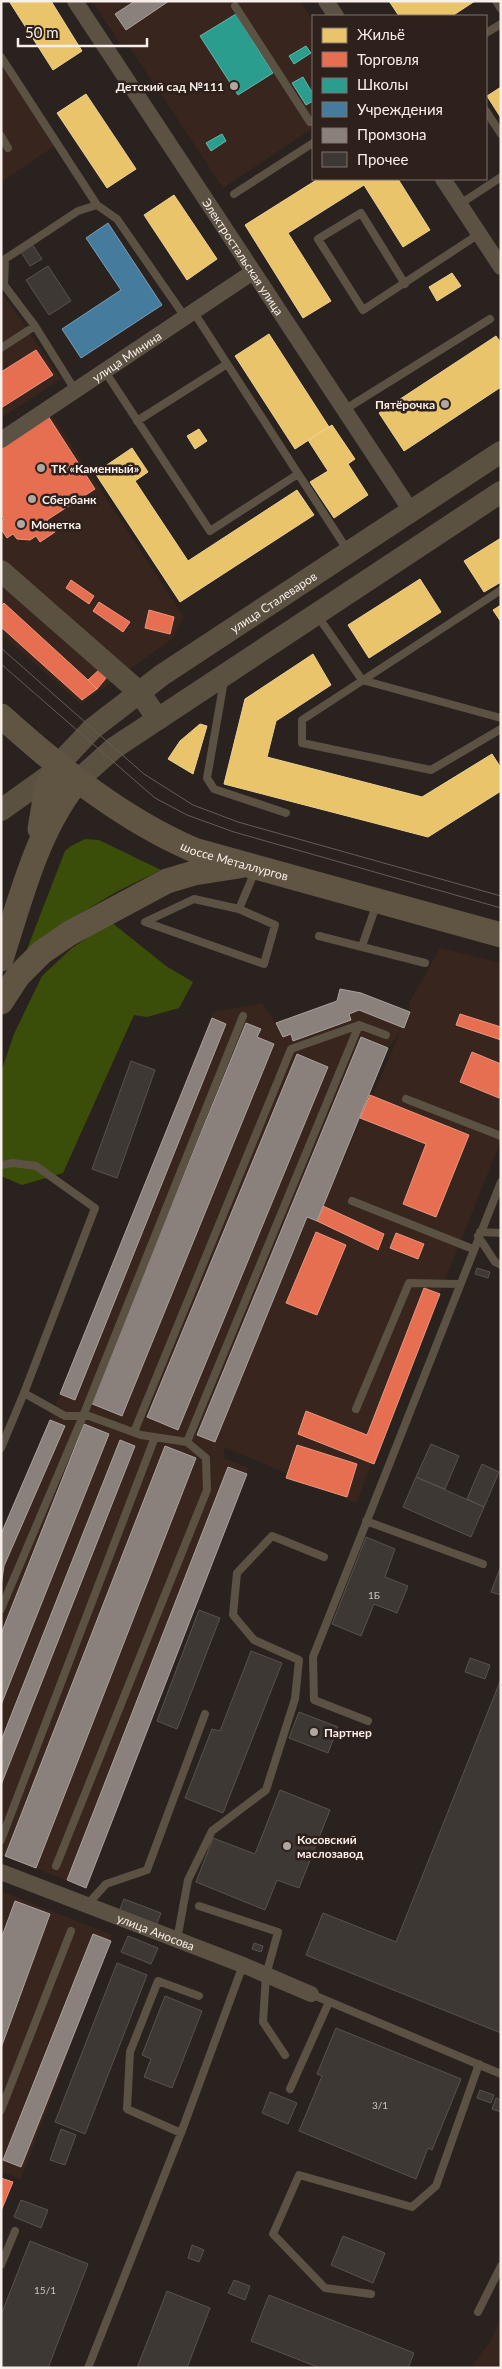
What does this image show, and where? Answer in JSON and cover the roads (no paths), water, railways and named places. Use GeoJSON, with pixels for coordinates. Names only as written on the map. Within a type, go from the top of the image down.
{"type":"FeatureCollection","features":[{"type":"Feature","properties":{"kind":"main road","name":"улица Сталеваров"},"geometry":{"type":"LineString","coordinates":[[1,810],[55,769],[92,729],[139,692],[501,452]]}},
{"type":"Feature","properties":{"kind":"main road"},"geometry":{"type":"LineString","coordinates":[[1,958],[36,856],[59,807],[78,780],[114,748],[501,492]]}},
{"type":"Feature","properties":{"kind":"main road"},"geometry":{"type":"LineString","coordinates":[[411,511],[430,540]]}},
{"type":"Feature","properties":{"kind":"main road"},"geometry":{"type":"LineString","coordinates":[[1,571],[139,692],[158,719]]}},
{"type":"Feature","properties":{"kind":"main road","name":"шоссе Металлургов"},"geometry":{"type":"LineString","coordinates":[[1,716],[55,769],[78,780],[164,838],[194,850],[501,935]]}},
{"type":"Feature","properties":{"kind":"main road"},"geometry":{"type":"LineString","coordinates":[[36,856],[47,787],[55,769]]}},
{"type":"Feature","properties":{"kind":"main road"},"geometry":{"type":"LineString","coordinates":[[1,1002],[18,976],[42,952],[70,933],[134,898],[167,881],[194,873],[252,866]]}},
{"type":"Feature","properties":{"kind":"street","name":"Электростальская улица"},"geometry":{"type":"LineString","coordinates":[[76,1],[411,511]]}},
{"type":"Feature","properties":{"kind":"street"},"geometry":{"type":"LineString","coordinates":[[444,180],[501,266]]}},
{"type":"Feature","properties":{"kind":"street","name":"улица Минина"},"geometry":{"type":"LineString","coordinates":[[1,440],[253,272]]}},
{"type":"Feature","properties":{"kind":"street","name":"улица Аносова"},"geometry":{"type":"LineString","coordinates":[[1,1872],[243,1965],[311,1994]]}},
{"type":"Feature","properties":{"kind":"lane"},"geometry":{"type":"LineString","coordinates":[[496,1],[501,9]]}},
{"type":"Feature","properties":{"kind":"lane"},"geometry":{"type":"LineString","coordinates":[[235,6],[310,122],[312,121]]}},
{"type":"Feature","properties":{"kind":"lane"},"geometry":{"type":"LineString","coordinates":[[487,32],[501,24]]}},
{"type":"Feature","properties":{"kind":"lane"},"geometry":{"type":"LineString","coordinates":[[1,57],[4,68],[97,204],[117,219],[227,364],[348,552]]}},
{"type":"Feature","properties":{"kind":"lane"},"geometry":{"type":"LineString","coordinates":[[487,113],[501,134]]}},
{"type":"Feature","properties":{"kind":"lane"},"geometry":{"type":"LineString","coordinates":[[1,136],[8,148]]}},
{"type":"Feature","properties":{"kind":"lane"},"geometry":{"type":"LineString","coordinates":[[234,194],[312,144]]}},
{"type":"Feature","properties":{"kind":"lane"},"geometry":{"type":"LineString","coordinates":[[460,204],[501,177]]}},
{"type":"Feature","properties":{"kind":"lane"},"geometry":{"type":"LineString","coordinates":[[75,390],[35,326],[5,293],[3,272],[5,259],[78,211],[97,204]]}},
{"type":"Feature","properties":{"kind":"lane"},"geometry":{"type":"LineString","coordinates":[[405,284],[361,213],[318,238],[363,310],[405,284],[479,234]]}},
{"type":"Feature","properties":{"kind":"lane"},"geometry":{"type":"LineString","coordinates":[[344,410],[490,320]]}},
{"type":"Feature","properties":{"kind":"lane"},"geometry":{"type":"LineString","coordinates":[[1,348],[35,326]]}},
{"type":"Feature","properties":{"kind":"lane"},"geometry":{"type":"LineString","coordinates":[[137,421],[227,364]]}},
{"type":"Feature","properties":{"kind":"lane"},"geometry":{"type":"LineString","coordinates":[[104,370],[210,531],[298,474]]}},
{"type":"Feature","properties":{"kind":"lane"},"geometry":{"type":"LineString","coordinates":[[501,590],[302,720],[302,743],[430,770],[501,729]]}},
{"type":"Feature","properties":{"kind":"lane"},"geometry":{"type":"LineString","coordinates":[[317,614],[362,680],[501,718]]}},
{"type":"Feature","properties":{"kind":"lane"},"geometry":{"type":"LineString","coordinates":[[225,674],[207,778],[214,789],[286,813]]}},
{"type":"Feature","properties":{"kind":"lane"},"geometry":{"type":"LineString","coordinates":[[239,909],[252,866]]}},
{"type":"Feature","properties":{"kind":"lane"},"geometry":{"type":"LineString","coordinates":[[194,899],[239,909],[274,925],[264,964],[145,922],[194,899]]}},
{"type":"Feature","properties":{"kind":"lane"},"geometry":{"type":"LineString","coordinates":[[362,946],[377,901]]}},
{"type":"Feature","properties":{"kind":"lane"},"geometry":{"type":"LineString","coordinates":[[319,936],[425,964]]}},
{"type":"Feature","properties":{"kind":"lane"},"geometry":{"type":"LineString","coordinates":[[1,1609],[83,1416],[243,1016]]}},
{"type":"Feature","properties":{"kind":"lane"},"geometry":{"type":"LineString","coordinates":[[134,1432],[291,1050],[359,1025],[386,1035]]}},
{"type":"Feature","properties":{"kind":"lane"},"geometry":{"type":"LineString","coordinates":[[187,1442],[359,1025]]}},
{"type":"Feature","properties":{"kind":"lane"},"geometry":{"type":"LineString","coordinates":[[406,1099],[501,1136]]}},
{"type":"Feature","properties":{"kind":"lane"},"geometry":{"type":"LineString","coordinates":[[1,1165],[13,1163],[36,1166],[95,1208],[1,1448]]}},
{"type":"Feature","properties":{"kind":"lane"},"geometry":{"type":"LineString","coordinates":[[368,1721],[314,1700],[313,1657],[459,1284],[501,1182]]}},
{"type":"Feature","properties":{"kind":"lane"},"geometry":{"type":"LineString","coordinates":[[352,1201],[473,1249]]}},
{"type":"Feature","properties":{"kind":"lane"},"geometry":{"type":"LineString","coordinates":[[479,1234],[501,1234]]}},
{"type":"Feature","properties":{"kind":"lane"},"geometry":{"type":"LineString","coordinates":[[479,1234],[496,1262],[501,1265]]}},
{"type":"Feature","properties":{"kind":"lane"},"geometry":{"type":"LineString","coordinates":[[356,1409],[409,1283],[459,1284]]}},
{"type":"Feature","properties":{"kind":"lane"},"geometry":{"type":"LineString","coordinates":[[24,1393],[65,1416],[89,1416],[134,1432],[187,1442],[206,1458],[207,1490],[56,1866]]}},
{"type":"Feature","properties":{"kind":"lane"},"geometry":{"type":"LineString","coordinates":[[1,1840],[155,1437]]}},
{"type":"Feature","properties":{"kind":"lane"},"geometry":{"type":"LineString","coordinates":[[366,1521],[483,1564]]}},
{"type":"Feature","properties":{"kind":"lane"},"geometry":{"type":"LineString","coordinates":[[177,1940],[188,1880],[212,1832],[266,1790],[295,1699],[299,1660],[254,1640],[233,1616],[237,1573],[272,1536],[324,1557]]}},
{"type":"Feature","properties":{"kind":"lane"},"geometry":{"type":"LineString","coordinates":[[87,1905],[106,1884],[147,1870],[205,1714]]}},
{"type":"Feature","properties":{"kind":"lane"},"geometry":{"type":"LineString","coordinates":[[200,1906],[278,1932],[266,1975],[263,2022],[285,2056]]}},
{"type":"Feature","properties":{"kind":"lane"},"geometry":{"type":"LineString","coordinates":[[1,2110],[71,1932]]}},
{"type":"Feature","properties":{"kind":"lane"},"geometry":{"type":"LineString","coordinates":[[88,2368],[182,2133],[243,1965]]}},
{"type":"Feature","properties":{"kind":"lane"},"geometry":{"type":"LineString","coordinates":[[182,2133],[127,2109],[130,2052],[158,1981],[199,1996]]}},
{"type":"Feature","properties":{"kind":"lane"},"geometry":{"type":"LineString","coordinates":[[311,1994],[501,2074]]}},
{"type":"Feature","properties":{"kind":"lane"},"geometry":{"type":"LineString","coordinates":[[290,2089],[329,2002]]}},
{"type":"Feature","properties":{"kind":"lane"},"geometry":{"type":"LineString","coordinates":[[371,2294],[325,2288],[272,2234],[300,2175],[412,2208],[436,2186],[479,2064]]}},
{"type":"Feature","properties":{"kind":"lane"},"geometry":{"type":"LineString","coordinates":[[1,2265],[15,2231]]}},
{"type":"Feature","properties":{"kind":"lane"},"geometry":{"type":"LineString","coordinates":[[478,2312],[501,2266]]}},
{"type":"Feature","properties":{"kind":"tram line"},"geometry":{"type":"LineString","coordinates":[[1,648],[144,774],[193,805],[238,822],[501,896]]}},
{"type":"Feature","properties":{"kind":"tram line"},"geometry":{"type":"LineString","coordinates":[[1,664],[155,798],[187,815],[234,832],[501,908]]}},
{"type":"Feature","properties":{"kind":"place","name":"Детский сад №111"},"geometry":{"type":"Point","coordinates":[234,86]}},
{"type":"Feature","properties":{"kind":"place","name":"Пятёрочка"},"geometry":{"type":"Point","coordinates":[445,404]}},
{"type":"Feature","properties":{"kind":"place","name":"ТК «Каменный»"},"geometry":{"type":"Point","coordinates":[41,468]}},
{"type":"Feature","properties":{"kind":"place","name":"Сбербанк"},"geometry":{"type":"Point","coordinates":[32,499]}},
{"type":"Feature","properties":{"kind":"place","name":"Монетка"},"geometry":{"type":"Point","coordinates":[21,524]}},
{"type":"Feature","properties":{"kind":"place","name":"Партнер"},"geometry":{"type":"Point","coordinates":[314,1732]}},
{"type":"Feature","properties":{"kind":"place","name":"Косовский маслозавод"},"geometry":{"type":"Point","coordinates":[287,1846]}}]}
